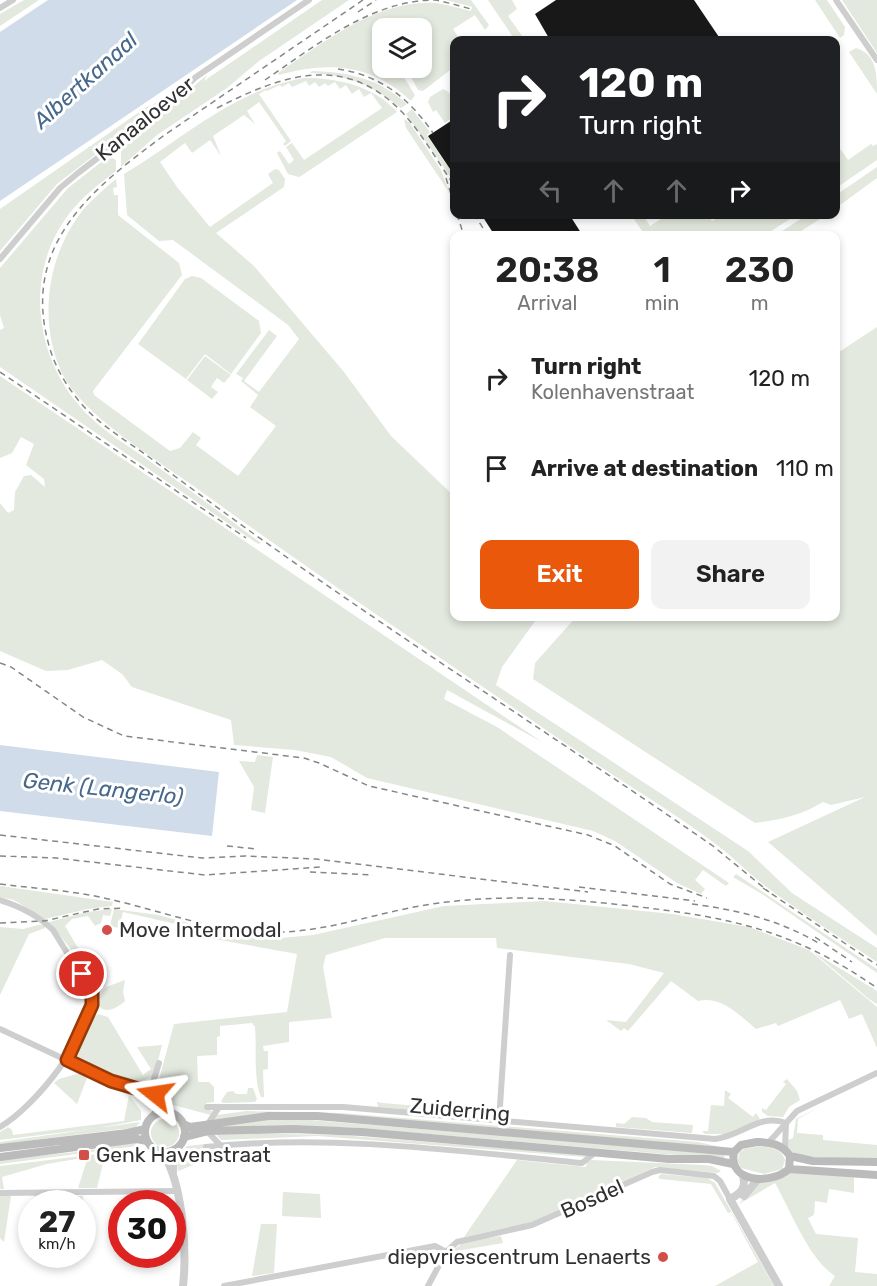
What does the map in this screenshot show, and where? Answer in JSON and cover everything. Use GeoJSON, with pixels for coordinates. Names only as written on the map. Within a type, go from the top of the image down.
{"type":"FeatureCollection","features":[{"type":"Feature","properties":{"kind":"main road"},"geometry":{"type":"LineString","coordinates":[[0,1148],[128,1133],[145,1129],[155,1115],[166,1113],[177,1116],[183,1125],[184,1137],[181,1144],[174,1150],[162,1152],[153,1149],[147,1141],[145,1129]]}},
{"type":"Feature","properties":{"kind":"main road","name":"Zuiderring"},"geometry":{"type":"LineString","coordinates":[[184,1137],[207,1128],[268,1116],[317,1116],[735,1152],[746,1143],[769,1142]]}},
{"type":"Feature","properties":{"kind":"main road","name":"Zuiderring"},"geometry":{"type":"LineString","coordinates":[[183,1125],[207,1128],[350,1131],[669,1159],[709,1160],[733,1164]]}},
{"type":"Feature","properties":{"kind":"main road"},"geometry":{"type":"LineString","coordinates":[[0,1157],[137,1138],[147,1141]]}},
{"type":"Feature","properties":{"kind":"main road"},"geometry":{"type":"LineString","coordinates":[[769,1142],[787,1153],[813,1161],[877,1162]]}},
{"type":"Feature","properties":{"kind":"main road"},"geometry":{"type":"LineString","coordinates":[[735,1152],[733,1164],[743,1175],[758,1179],[775,1177],[789,1169],[877,1175]]}},
{"type":"Feature","properties":{"kind":"main road"},"geometry":{"type":"LineString","coordinates":[[787,1153],[789,1169]]}},
{"type":"Feature","properties":{"kind":"street"},"geometry":{"type":"LineString","coordinates":[[0,8],[13,0]]}},
{"type":"Feature","properties":{"kind":"street","name":"Kanaaloever"},"geometry":{"type":"LineString","coordinates":[[0,259],[60,188],[150,118],[196,77],[309,0]]}},
{"type":"Feature","properties":{"kind":"street"},"geometry":{"type":"LineString","coordinates":[[836,0],[877,60]]}},
{"type":"Feature","properties":{"kind":"street"},"geometry":{"type":"LineString","coordinates":[[0,900],[26,911],[49,926],[56,933],[92,991],[92,1005],[67,1060],[23,1108],[0,1127]]}},
{"type":"Feature","properties":{"kind":"street","name":"Zuiderring"},"geometry":{"type":"LineString","coordinates":[[499,1121],[510,955]]}},
{"type":"Feature","properties":{"kind":"street"},"geometry":{"type":"LineString","coordinates":[[0,1029],[111,1081],[155,1094],[166,1113]]}},
{"type":"Feature","properties":{"kind":"street"},"geometry":{"type":"LineString","coordinates":[[155,1115],[155,1106],[150,1092],[159,1063]]}},
{"type":"Feature","properties":{"kind":"street"},"geometry":{"type":"LineString","coordinates":[[769,1142],[804,1106],[877,1073]]}},
{"type":"Feature","properties":{"kind":"street","name":"Zuiderring"},"geometry":{"type":"LineString","coordinates":[[207,1107],[344,1107],[715,1139],[726,1137],[767,1119],[786,1124]]}},
{"type":"Feature","properties":{"kind":"street"},"geometry":{"type":"LineString","coordinates":[[219,1107],[207,1128],[221,1146]]}},
{"type":"Feature","properties":{"kind":"street"},"geometry":{"type":"LineString","coordinates":[[786,1124],[787,1153]]}},
{"type":"Feature","properties":{"kind":"street","name":"Zuiderring"},"geometry":{"type":"LineString","coordinates":[[206,1147],[313,1141],[582,1163],[597,1152]]}},
{"type":"Feature","properties":{"kind":"street"},"geometry":{"type":"LineString","coordinates":[[173,1176],[174,1150]]}},
{"type":"Feature","properties":{"kind":"street"},"geometry":{"type":"LineString","coordinates":[[162,1152],[173,1176],[176,1190]]}},
{"type":"Feature","properties":{"kind":"street","name":"Bosdel"},"geometry":{"type":"LineString","coordinates":[[446,1252],[462,1240],[507,1233],[532,1225],[660,1170],[714,1176],[720,1181],[732,1202]]}},
{"type":"Feature","properties":{"kind":"street"},"geometry":{"type":"LineString","coordinates":[[732,1202],[745,1186],[743,1175]]}},
{"type":"Feature","properties":{"kind":"street"},"geometry":{"type":"LineString","coordinates":[[732,1202],[746,1194],[758,1179]]}},
{"type":"Feature","properties":{"kind":"street"},"geometry":{"type":"LineString","coordinates":[[0,1193],[108,1192]]}},
{"type":"Feature","properties":{"kind":"street"},"geometry":{"type":"LineString","coordinates":[[732,1202],[779,1286]]}},
{"type":"Feature","properties":{"kind":"street"},"geometry":{"type":"LineString","coordinates":[[224,1286],[435,1246],[446,1252],[428,1286]]}},
{"type":"Feature","properties":{"kind":"street"},"geometry":{"type":"LineString","coordinates":[[183,1286],[184,1268]]}},
{"type":"Feature","properties":{"kind":"shaded area"},"geometry":{"type":"Polygon","coordinates":[[[24,0],[39,0],[0,26],[0,14],[24,0]]]}},
{"type":"Feature","properties":{"kind":"shaded area"},"geometry":{"type":"Polygon","coordinates":[[[322,0],[349,0],[259,61],[227,88],[157,135],[121,167],[121,147],[207,75],[204,81],[322,0]]]}},
{"type":"Feature","properties":{"kind":"shaded area"},"geometry":{"type":"Polygon","coordinates":[[[446,0],[471,0],[489,25],[485,30],[475,15],[453,29],[457,36],[450,36],[450,70],[423,91],[418,90],[411,78],[432,78],[432,18],[372,18],[372,76],[332,67],[279,75],[278,73],[352,25],[392,8],[435,3],[471,11],[472,7],[446,0]]]}},
{"type":"Feature","properties":{"kind":"shaded area"},"geometry":{"type":"Polygon","coordinates":[[[488,0],[512,0],[517,9],[508,16],[522,36],[512,36],[488,0]]]}},
{"type":"Feature","properties":{"kind":"shaded area"},"geometry":{"type":"Polygon","coordinates":[[[815,0],[827,0],[845,27],[844,35],[840,38],[815,0]]]}},
{"type":"Feature","properties":{"kind":"shaded area"},"geometry":{"type":"Polygon","coordinates":[[[842,0],[877,0],[877,53],[842,0]]]}},
{"type":"Feature","properties":{"kind":"shaded area"},"geometry":{"type":"Polygon","coordinates":[[[856,48],[872,60],[876,73],[877,94],[849,52],[856,48]]]}},
{"type":"Feature","properties":{"kind":"shaded area"},"geometry":{"type":"Polygon","coordinates":[[[312,71],[363,78],[386,88],[407,104],[401,108],[369,87],[336,76],[310,73],[312,71]]]}},
{"type":"Feature","properties":{"kind":"shaded area"},"geometry":{"type":"Polygon","coordinates":[[[304,78],[342,82],[377,95],[397,112],[299,177],[288,174],[277,153],[280,151],[289,164],[294,160],[286,147],[292,143],[304,160],[382,108],[371,93],[364,97],[359,89],[352,94],[346,85],[340,89],[335,82],[328,86],[325,83],[319,87],[315,82],[309,86],[306,81],[292,87],[289,83],[259,94],[291,141],[285,146],[283,144],[286,141],[259,102],[247,111],[255,124],[244,115],[213,136],[221,156],[210,140],[192,153],[185,143],[160,162],[210,227],[273,183],[268,174],[275,169],[279,170],[285,179],[284,187],[216,233],[254,266],[344,372],[391,436],[450,492],[450,621],[535,621],[502,667],[496,685],[748,851],[792,893],[877,948],[877,962],[774,893],[725,851],[668,810],[391,625],[120,435],[84,403],[71,387],[61,371],[50,332],[48,312],[53,272],[67,235],[77,218],[90,202],[116,179],[117,187],[113,188],[114,195],[118,195],[118,215],[179,263],[182,275],[93,391],[94,395],[170,451],[180,448],[193,432],[201,438],[196,445],[238,476],[276,426],[250,407],[258,395],[241,381],[243,378],[236,374],[269,330],[277,336],[244,381],[259,392],[299,339],[288,325],[173,240],[159,241],[127,215],[124,174],[210,117],[254,93],[304,78]]]}},
{"type":"Feature","properties":{"kind":"shaded area"},"geometry":{"type":"Polygon","coordinates":[[[378,78],[404,78],[415,95],[411,101],[378,78]]]}},
{"type":"Feature","properties":{"kind":"shaded area"},"geometry":{"type":"Polygon","coordinates":[[[443,89],[450,94],[450,119],[445,123],[436,110],[433,112],[428,102],[430,97],[443,89]]]}},
{"type":"Feature","properties":{"kind":"shaded area"},"geometry":{"type":"Polygon","coordinates":[[[160,101],[162,103],[57,184],[0,251],[0,209],[145,108],[160,101]]]}},
{"type":"Feature","properties":{"kind":"shaded area"},"geometry":{"type":"Polygon","coordinates":[[[412,109],[430,132],[427,135],[450,170],[450,176],[406,114],[412,109]]]}},
{"type":"Feature","properties":{"kind":"shaded area"},"geometry":{"type":"Polygon","coordinates":[[[404,119],[410,123],[441,170],[449,192],[406,128],[404,119]]]}},
{"type":"Feature","properties":{"kind":"shaded area"},"geometry":{"type":"Polygon","coordinates":[[[871,144],[873,146],[877,144],[877,160],[840,185],[840,149],[848,160],[871,144]]]}},
{"type":"Feature","properties":{"kind":"shaded area"},"geometry":{"type":"Polygon","coordinates":[[[109,156],[116,160],[116,171],[85,196],[69,214],[54,238],[45,264],[40,291],[41,318],[56,371],[71,395],[89,416],[115,438],[261,543],[258,544],[0,367],[0,330],[4,328],[0,315],[0,268],[68,188],[109,156]]]}},
{"type":"Feature","properties":{"kind":"shaded area"},"geometry":{"type":"Polygon","coordinates":[[[877,167],[877,178],[840,205],[840,192],[877,167]]]}},
{"type":"Feature","properties":{"kind":"shaded area"},"geometry":{"type":"Polygon","coordinates":[[[634,219],[646,219],[650,226],[661,219],[711,219],[712,221],[715,219],[790,219],[771,231],[642,231],[634,219]]]}},
{"type":"Feature","properties":{"kind":"shaded area"},"geometry":{"type":"Polygon","coordinates":[[[801,219],[820,219],[801,231],[782,231],[801,219]]]}},
{"type":"Feature","properties":{"kind":"shaded area"},"geometry":{"type":"Polygon","coordinates":[[[192,276],[201,278],[259,321],[261,333],[231,374],[205,354],[186,379],[138,344],[185,279],[192,276]]]}},
{"type":"Feature","properties":{"kind":"shaded area"},"geometry":{"type":"Polygon","coordinates":[[[877,327],[877,936],[768,842],[865,797],[831,805],[823,802],[790,816],[755,823],[533,679],[535,663],[572,621],[840,621],[840,351],[877,327]]]}},
{"type":"Feature","properties":{"kind":"shaded area"},"geometry":{"type":"Polygon","coordinates":[[[205,356],[231,375],[224,383],[217,378],[211,387],[218,392],[212,399],[187,380],[205,356]]]}},
{"type":"Feature","properties":{"kind":"shaded area"},"geometry":{"type":"Polygon","coordinates":[[[0,376],[542,742],[447,690],[444,699],[497,727],[729,883],[726,886],[703,870],[695,880],[705,889],[701,894],[677,883],[615,841],[593,831],[367,778],[331,757],[295,750],[234,745],[231,720],[132,687],[122,674],[102,660],[68,670],[46,671],[0,651],[0,503],[8,513],[14,510],[15,492],[24,476],[31,475],[45,487],[44,479],[26,465],[34,444],[21,437],[12,453],[0,458],[0,376]]]}},
{"type":"Feature","properties":{"kind":"shaded area"},"geometry":{"type":"Polygon","coordinates":[[[257,755],[273,757],[265,813],[251,810],[254,787],[239,761],[255,762],[257,755]]]}},
{"type":"Feature","properties":{"kind":"shaded area"},"geometry":{"type":"Polygon","coordinates":[[[736,874],[877,969],[877,973],[762,894],[733,877],[736,874]]]}},
{"type":"Feature","properties":{"kind":"shaded area"},"geometry":{"type":"Polygon","coordinates":[[[0,886],[113,902],[112,906],[45,919],[14,900],[0,897],[0,886]]]}},
{"type":"Feature","properties":{"kind":"shaded area"},"geometry":{"type":"Polygon","coordinates":[[[545,901],[672,914],[749,927],[809,950],[877,1007],[877,1048],[862,1014],[849,1019],[840,1000],[778,1026],[776,1023],[756,1029],[736,1012],[722,1004],[706,1000],[698,1001],[671,981],[628,1031],[624,1028],[621,1031],[606,1020],[626,1022],[664,973],[629,964],[497,948],[496,938],[385,938],[326,955],[323,967],[332,1018],[289,1022],[289,1042],[263,1046],[264,1051],[268,1051],[268,1069],[263,1070],[264,1097],[261,1097],[257,1081],[255,1027],[252,1023],[220,1026],[220,1036],[217,1037],[217,1055],[197,1056],[198,1082],[209,1082],[214,1087],[214,1102],[206,1103],[206,1109],[212,1111],[211,1115],[173,1105],[157,1087],[174,1024],[287,1012],[297,954],[198,936],[200,928],[281,938],[313,935],[444,906],[545,901]]]}},
{"type":"Feature","properties":{"kind":"shaded area"},"geometry":{"type":"Polygon","coordinates":[[[112,909],[110,916],[103,915],[101,923],[95,926],[88,916],[72,919],[65,926],[81,953],[85,951],[85,954],[78,958],[49,922],[87,912],[112,909]]]}},
{"type":"Feature","properties":{"kind":"shaded area"},"geometry":{"type":"Polygon","coordinates":[[[114,909],[158,915],[192,924],[189,927],[123,912],[119,928],[110,926],[114,909]]]}},
{"type":"Feature","properties":{"kind":"shaded area"},"geometry":{"type":"Polygon","coordinates":[[[44,925],[45,928],[29,934],[0,995],[0,927],[23,929],[44,925]]]}},
{"type":"Feature","properties":{"kind":"shaded area"},"geometry":{"type":"Polygon","coordinates":[[[813,952],[877,991],[877,1004],[869,999],[813,952]]]}},
{"type":"Feature","properties":{"kind":"shaded area"},"geometry":{"type":"Polygon","coordinates":[[[125,980],[123,992],[125,1001],[113,1009],[101,1008],[96,1000],[106,987],[125,980]]]}},
{"type":"Feature","properties":{"kind":"shaded area"},"geometry":{"type":"Polygon","coordinates":[[[98,1014],[108,1017],[143,1075],[151,1069],[137,1047],[162,1045],[154,1076],[139,1082],[109,1074],[76,1059],[77,1047],[82,1034],[98,1014]]]}},
{"type":"Feature","properties":{"kind":"shaded area"},"geometry":{"type":"Polygon","coordinates":[[[80,1073],[87,1078],[77,1104],[54,1083],[59,1079],[80,1073]]]}},
{"type":"Feature","properties":{"kind":"shaded area"},"geometry":{"type":"Polygon","coordinates":[[[787,1079],[797,1091],[800,1100],[789,1107],[783,1117],[768,1116],[762,1112],[762,1108],[766,1110],[786,1084],[783,1082],[787,1079]]]}},
{"type":"Feature","properties":{"kind":"shaded area"},"geometry":{"type":"Polygon","coordinates":[[[248,1088],[253,1088],[257,1099],[255,1102],[223,1103],[221,1101],[227,1092],[247,1094],[248,1088]]]}},
{"type":"Feature","properties":{"kind":"shaded area"},"geometry":{"type":"Polygon","coordinates":[[[725,1090],[731,1094],[728,1098],[753,1117],[756,1113],[760,1119],[725,1134],[705,1134],[702,1131],[708,1131],[711,1105],[724,1106],[725,1090]]]}},
{"type":"Feature","properties":{"kind":"shaded area"},"geometry":{"type":"Polygon","coordinates":[[[129,1095],[141,1111],[141,1120],[98,1128],[0,1140],[0,1132],[8,1127],[12,1130],[13,1135],[124,1121],[129,1095]]]}},
{"type":"Feature","properties":{"kind":"shaded area"},"geometry":{"type":"Polygon","coordinates":[[[377,1102],[465,1110],[463,1114],[378,1107],[377,1102]]]}},
{"type":"Feature","properties":{"kind":"shaded area"},"geometry":{"type":"Polygon","coordinates":[[[819,1107],[798,1119],[797,1133],[823,1135],[823,1140],[877,1145],[877,1160],[796,1156],[788,1149],[786,1141],[793,1138],[796,1119],[819,1107]]]}},
{"type":"Feature","properties":{"kind":"shaded area"},"geometry":{"type":"Polygon","coordinates":[[[246,1111],[341,1113],[698,1142],[725,1148],[336,1115],[214,1121],[217,1115],[246,1111]]]}},
{"type":"Feature","properties":{"kind":"shaded area"},"geometry":{"type":"Polygon","coordinates":[[[632,1117],[646,1118],[652,1122],[693,1125],[692,1133],[616,1127],[616,1123],[624,1124],[632,1117]]]}},
{"type":"Feature","properties":{"kind":"shaded area"},"geometry":{"type":"Polygon","coordinates":[[[286,1118],[725,1154],[724,1159],[347,1127],[206,1127],[286,1118]]]}},
{"type":"Feature","properties":{"kind":"shaded area"},"geometry":{"type":"Polygon","coordinates":[[[165,1119],[175,1123],[179,1133],[175,1143],[165,1147],[155,1143],[151,1133],[155,1123],[165,1119]]]}},
{"type":"Feature","properties":{"kind":"shaded area"},"geometry":{"type":"Polygon","coordinates":[[[140,1122],[130,1130],[122,1129],[0,1146],[0,1142],[140,1122]]]}},
{"type":"Feature","properties":{"kind":"shaded area"},"geometry":{"type":"Polygon","coordinates":[[[215,1133],[341,1135],[588,1155],[585,1157],[317,1136],[221,1140],[215,1133]]]}},
{"type":"Feature","properties":{"kind":"shaded area"},"geometry":{"type":"Polygon","coordinates":[[[136,1141],[137,1146],[0,1164],[0,1160],[85,1151],[136,1141]]]}},
{"type":"Feature","properties":{"kind":"shaded area"},"geometry":{"type":"Polygon","coordinates":[[[205,1144],[207,1150],[210,1150],[206,1160],[178,1171],[178,1158],[187,1146],[205,1144]]]}},
{"type":"Feature","properties":{"kind":"shaded area"},"geometry":{"type":"Polygon","coordinates":[[[769,1147],[780,1152],[785,1160],[782,1169],[764,1174],[741,1168],[738,1162],[739,1153],[744,1149],[769,1147]]]}},
{"type":"Feature","properties":{"kind":"shaded area"},"geometry":{"type":"Polygon","coordinates":[[[141,1150],[105,1155],[97,1188],[78,1188],[88,1157],[47,1164],[2,1177],[4,1189],[0,1189],[0,1166],[141,1150]]]}},
{"type":"Feature","properties":{"kind":"shaded area"},"geometry":{"type":"Polygon","coordinates":[[[517,1160],[586,1167],[587,1162],[591,1160],[703,1165],[712,1166],[721,1171],[718,1173],[655,1167],[530,1223],[464,1237],[517,1160]]]}},
{"type":"Feature","properties":{"kind":"shaded area"},"geometry":{"type":"Polygon","coordinates":[[[789,1172],[854,1177],[854,1193],[829,1189],[827,1203],[815,1201],[814,1215],[808,1218],[816,1234],[858,1238],[855,1272],[877,1274],[877,1286],[829,1286],[835,1276],[816,1258],[808,1246],[775,1183],[739,1204],[754,1184],[789,1172]]]}},
{"type":"Feature","properties":{"kind":"shaded area"},"geometry":{"type":"Polygon","coordinates":[[[661,1174],[707,1178],[715,1183],[774,1286],[715,1286],[758,1262],[731,1212],[728,1213],[711,1184],[660,1179],[658,1177],[661,1174]]]}},
{"type":"Feature","properties":{"kind":"shaded area"},"geometry":{"type":"Polygon","coordinates":[[[283,1192],[320,1194],[321,1218],[282,1216],[283,1192]]]}},
{"type":"Feature","properties":{"kind":"shaded area"},"geometry":{"type":"Polygon","coordinates":[[[0,1196],[11,1196],[4,1242],[0,1238],[0,1196]]]}},
{"type":"Feature","properties":{"kind":"shaded area"},"geometry":{"type":"Polygon","coordinates":[[[261,1224],[277,1224],[274,1273],[252,1276],[261,1224]]]}},
{"type":"Feature","properties":{"kind":"shaded area"},"geometry":{"type":"Polygon","coordinates":[[[501,1236],[503,1243],[462,1250],[463,1257],[459,1258],[459,1264],[444,1262],[462,1244],[501,1236]]]}},
{"type":"Feature","properties":{"kind":"water","name":"Albertkanaal"},"geometry":{"type":"Polygon","coordinates":[[[48,0],[297,0],[0,201],[0,32],[48,0]]]}},
{"type":"Feature","properties":{"kind":"water","name":"Genk (Langerlo)"},"geometry":{"type":"Polygon","coordinates":[[[0,745],[219,772],[212,836],[0,811],[0,745]]]}},
{"type":"Feature","properties":{"kind":"building"},"geometry":{"type":"Polygon","coordinates":[[[556,0],[694,0],[718,36],[548,36],[535,14],[556,0]]]}},
{"type":"Feature","properties":{"kind":"building"},"geometry":{"type":"Polygon","coordinates":[[[450,122],[450,169],[428,136],[450,122]]]}},
{"type":"Feature","properties":{"kind":"building"},"geometry":{"type":"Polygon","coordinates":[[[484,219],[572,219],[580,231],[492,231],[484,219]]]}},
{"type":"Feature","properties":{"kind":"railway"},"geometry":{"type":"LineString","coordinates":[[363,0],[166,134],[112,176],[88,199],[68,224],[53,250],[44,280],[43,312],[50,349],[56,366],[81,403],[109,429],[304,570],[713,846],[769,892]]}},
{"type":"Feature","properties":{"kind":"railway"},"geometry":{"type":"LineString","coordinates":[[358,12],[376,0]]}},
{"type":"Feature","properties":{"kind":"railway"},"geometry":{"type":"LineString","coordinates":[[265,80],[323,40],[388,8],[411,2],[435,0],[471,9]]}},
{"type":"Feature","properties":{"kind":"railway"},"geometry":{"type":"LineString","coordinates":[[338,69],[367,77],[392,90],[414,109],[433,133]]}},
{"type":"Feature","properties":{"kind":"railway"},"geometry":{"type":"LineString","coordinates":[[217,108],[288,79],[311,75],[334,76],[357,81],[379,93],[401,111],[423,138],[450,179]]}},
{"type":"Feature","properties":{"kind":"railway"},"geometry":{"type":"LineString","coordinates":[[446,178],[450,191]]}},
{"type":"Feature","properties":{"kind":"railway"},"geometry":{"type":"LineString","coordinates":[[459,219],[462,231]]}},
{"type":"Feature","properties":{"kind":"railway"},"geometry":{"type":"LineString","coordinates":[[477,219],[485,231]]}},
{"type":"Feature","properties":{"kind":"railway"},"geometry":{"type":"LineString","coordinates":[[0,372],[246,538]]}},
{"type":"Feature","properties":{"kind":"railway"},"geometry":{"type":"LineString","coordinates":[[0,663],[11,667],[83,717],[124,736],[304,758],[369,786],[588,835],[615,846],[670,884],[707,898]]}},
{"type":"Feature","properties":{"kind":"railway"},"geometry":{"type":"LineString","coordinates":[[0,835],[202,858],[245,856],[316,859],[588,892]]}},
{"type":"Feature","properties":{"kind":"railway"},"geometry":{"type":"LineString","coordinates":[[227,846],[257,849]]}},
{"type":"Feature","properties":{"kind":"railway"},"geometry":{"type":"LineString","coordinates":[[0,856],[56,858],[205,875],[321,867]]}},
{"type":"Feature","properties":{"kind":"railway"},"geometry":{"type":"LineString","coordinates":[[310,872],[373,875]]}},
{"type":"Feature","properties":{"kind":"railway"},"geometry":{"type":"LineString","coordinates":[[0,884],[88,895],[209,925],[267,932],[309,930],[432,904],[482,899],[556,899],[666,910],[730,921],[789,939],[847,968],[877,988]]}},
{"type":"Feature","properties":{"kind":"railway"},"geometry":{"type":"LineString","coordinates":[[579,887],[695,901]]}},
{"type":"Feature","properties":{"kind":"railway"},"geometry":{"type":"LineString","coordinates":[[763,888],[877,965]]}},
{"type":"Feature","properties":{"kind":"railway"},"geometry":{"type":"LineString","coordinates":[[692,904],[758,917],[790,928],[820,944]]}},
{"type":"Feature","properties":{"kind":"railway"},"geometry":{"type":"LineString","coordinates":[[0,923],[44,921],[98,909],[124,908]]}},
{"type":"Feature","properties":{"kind":"railway"},"geometry":{"type":"LineString","coordinates":[[815,937],[852,962]]}},
{"type":"Feature","properties":{"kind":"place","name":"Move Intermodal"},"geometry":{"type":"Point","coordinates":[107,930]}},
{"type":"Feature","properties":{"kind":"place","name":"Genk Havenstraat"},"geometry":{"type":"Point","coordinates":[84,1155]}},
{"type":"Feature","properties":{"kind":"place","name":"diepvriescentrum Lenaerts"},"geometry":{"type":"Point","coordinates":[663,1257]}},
{"type":"Feature","properties":{"kind":"route"},"geometry":{"type":"LineString","coordinates":[[82,974],[92,991],[92,1005],[67,1060],[111,1081],[146,1089],[155,1094]]}}]}
